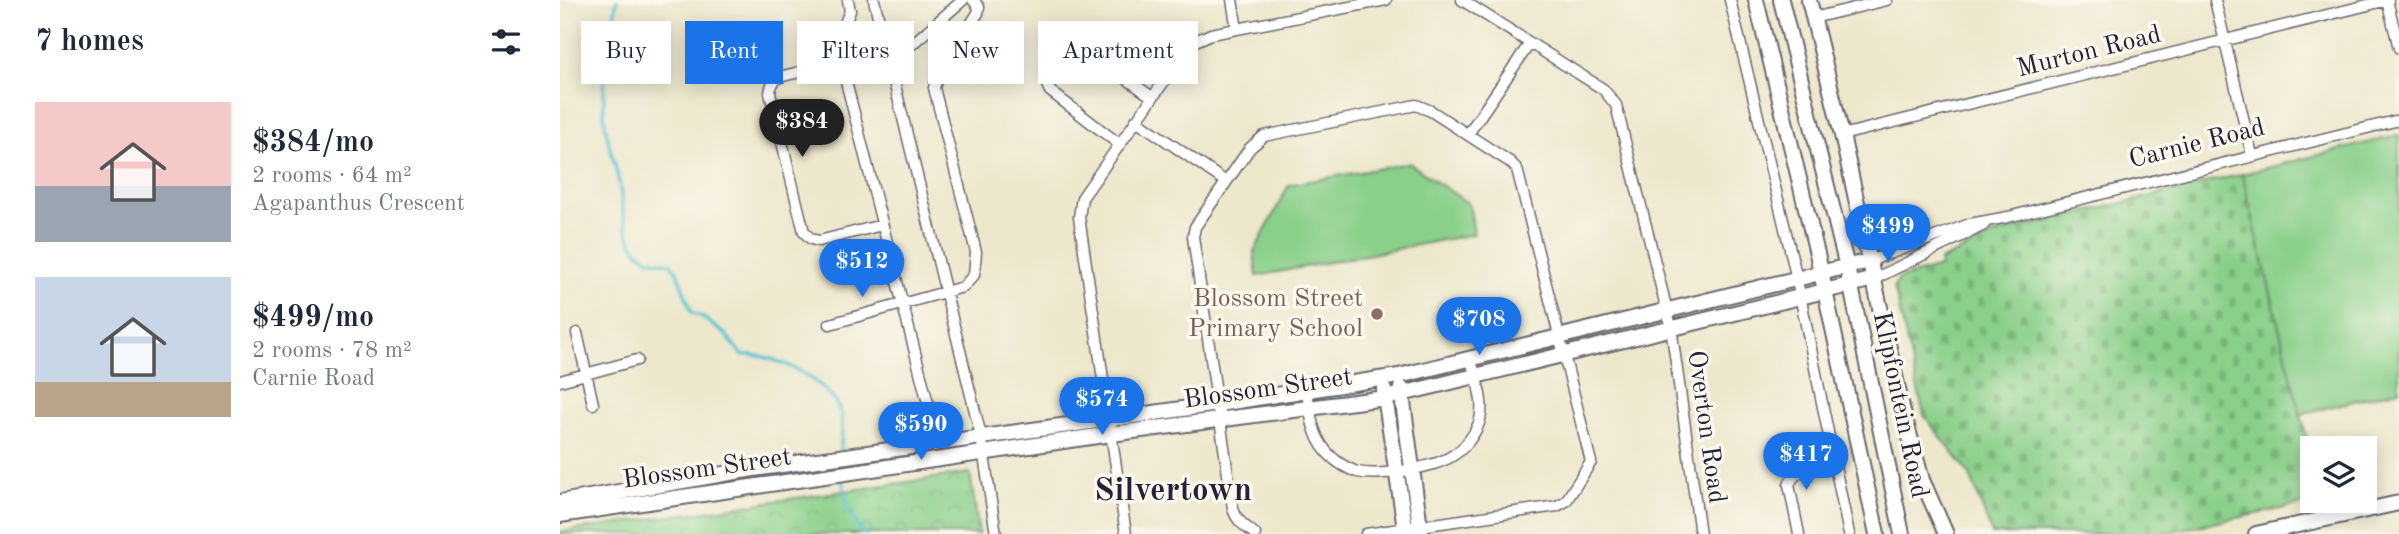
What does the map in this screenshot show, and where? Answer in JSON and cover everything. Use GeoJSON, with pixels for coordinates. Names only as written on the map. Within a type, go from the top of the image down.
{"type":"FeatureCollection","features":[{"type":"Feature","properties":{"kind":"street"},"geometry":{"type":"LineString","coordinates":[[846,21],[850,11],[848,0]]}},
{"type":"Feature","properties":{"kind":"street"},"geometry":{"type":"LineString","coordinates":[[874,0],[879,21]]}},
{"type":"Feature","properties":{"kind":"street"},"geometry":{"type":"LineString","coordinates":[[914,43],[964,0]]}},
{"type":"Feature","properties":{"kind":"street"},"geometry":{"type":"LineString","coordinates":[[830,324],[945,293],[970,282],[977,265],[976,252],[934,88],[935,81],[978,13],[979,7],[973,0]]}},
{"type":"Feature","properties":{"kind":"street"},"geometry":{"type":"LineString","coordinates":[[1232,0],[1237,29]]}},
{"type":"Feature","properties":{"kind":"street"},"geometry":{"type":"LineString","coordinates":[[1126,534],[1079,206],[1082,198],[1191,43],[1210,34],[1386,0]]}},
{"type":"Feature","properties":{"kind":"street","name":"Overton Road"},"geometry":{"type":"LineString","coordinates":[[1462,0],[1603,89],[1616,105],[1671,327],[1700,534]]}},
{"type":"Feature","properties":{"kind":"street"},"geometry":{"type":"LineString","coordinates":[[1730,0],[1796,279],[1849,534]]}},
{"type":"Feature","properties":{"kind":"street","name":"Klipfontein Road"},"geometry":{"type":"LineString","coordinates":[[1756,0],[1825,289],[1877,534]]}},
{"type":"Feature","properties":{"kind":"street","name":"Klipfontein Road"},"geometry":{"type":"LineString","coordinates":[[1781,0],[1847,267],[1902,534]]}},
{"type":"Feature","properties":{"kind":"street"},"geometry":{"type":"LineString","coordinates":[[1809,0],[1914,453],[1922,480],[1946,534]]}},
{"type":"Feature","properties":{"kind":"street"},"geometry":{"type":"LineString","coordinates":[[1813,18],[1887,0]]}},
{"type":"Feature","properties":{"kind":"street"},"geometry":{"type":"LineString","coordinates":[[2214,0],[2252,155]]}},
{"type":"Feature","properties":{"kind":"street"},"geometry":{"type":"LineString","coordinates":[[2387,0],[2399,48]]}},
{"type":"Feature","properties":{"kind":"street","name":"Murton Road"},"geometry":{"type":"LineString","coordinates":[[1842,135],[2387,0]]}},
{"type":"Feature","properties":{"kind":"street"},"geometry":{"type":"LineString","coordinates":[[1468,134],[1530,43]]}},
{"type":"Feature","properties":{"kind":"street"},"geometry":{"type":"LineString","coordinates":[[1119,144],[1050,91],[1046,85],[1045,75],[1059,52],[1075,47],[1083,48],[1152,97]]}},
{"type":"Feature","properties":{"kind":"street"},"geometry":{"type":"LineString","coordinates":[[797,73],[776,79],[770,93],[804,232],[811,239],[820,241],[882,225]]}},
{"type":"Feature","properties":{"kind":"street"},"geometry":{"type":"LineString","coordinates":[[847,84],[931,415]]}},
{"type":"Feature","properties":{"kind":"street"},"geometry":{"type":"LineString","coordinates":[[894,84],[981,436],[996,534]]}},
{"type":"Feature","properties":{"kind":"street"},"geometry":{"type":"LineString","coordinates":[[1255,534],[1235,516],[1193,237],[1195,227],[1257,140],[1269,134],[1416,105],[1468,134],[1517,169],[1591,462],[1566,502],[1557,506],[1421,530],[1366,534]]}},
{"type":"Feature","properties":{"kind":"street"},"geometry":{"type":"LineString","coordinates":[[1136,120],[1226,183]]}},
{"type":"Feature","properties":{"kind":"street","name":"Carnie Road"},"geometry":{"type":"LineString","coordinates":[[1847,267],[1969,224],[2008,217],[2399,120]]}},
{"type":"Feature","properties":{"kind":"street","name":"Carnie Road"},"geometry":{"type":"LineString","coordinates":[[1850,284],[1874,279],[1953,239],[2008,217]]}},
{"type":"Feature","properties":{"kind":"street","name":"Blossom Street"},"geometry":{"type":"LineString","coordinates":[[560,502],[753,469],[1399,376],[1847,267]]}},
{"type":"Feature","properties":{"kind":"street","name":"Blossom Street"},"geometry":{"type":"LineString","coordinates":[[560,515],[1111,434],[1385,398],[1850,284]]}},
{"type":"Feature","properties":{"kind":"street"},"geometry":{"type":"LineString","coordinates":[[577,333],[593,404]]}},
{"type":"Feature","properties":{"kind":"street"},"geometry":{"type":"LineString","coordinates":[[560,381],[637,360]]}},
{"type":"Feature","properties":{"kind":"street"},"geometry":{"type":"LineString","coordinates":[[1307,390],[1315,435],[1332,458],[1359,472],[1411,469],[1441,463],[1455,455],[1474,435],[1482,407],[1471,360]]}},
{"type":"Feature","properties":{"kind":"street"},"geometry":{"type":"LineString","coordinates":[[1399,376],[1421,530]]}},
{"type":"Feature","properties":{"kind":"street"},"geometry":{"type":"LineString","coordinates":[[1382,379],[1405,531]]}},
{"type":"Feature","properties":{"kind":"street"},"geometry":{"type":"LineString","coordinates":[[1799,534],[1789,485],[1791,478],[1798,472],[1834,463]]}},
{"type":"Feature","properties":{"kind":"street"},"geometry":{"type":"LineString","coordinates":[[753,469],[756,487]]}},
{"type":"Feature","properties":{"kind":"street"},"geometry":{"type":"LineString","coordinates":[[2256,534],[2399,503]]}},
{"type":"Feature","properties":{"kind":"green space"},"geometry":{"type":"Polygon","coordinates":[[[2399,135],[2399,390],[2300,414],[2242,174],[2399,135]]]}},
{"type":"Feature","properties":{"kind":"green space"},"geometry":{"type":"Polygon","coordinates":[[[1409,163],[1469,204],[1474,234],[1257,276],[1254,252],[1289,185],[1409,163]]]}},
{"type":"Feature","properties":{"kind":"green space"},"geometry":{"type":"Polygon","coordinates":[[[2242,174],[2306,436],[2300,436],[2300,505],[2159,534],[1992,534],[1970,475],[1924,415],[1894,287],[1900,278],[1940,267],[1940,261],[1996,234],[2242,174]]]}},
{"type":"Feature","properties":{"kind":"green space"},"geometry":{"type":"Polygon","coordinates":[[[970,473],[979,534],[560,534],[560,532],[970,473]]]}},
{"type":"Feature","properties":{"kind":"waterway"},"geometry":{"type":"LineString","coordinates":[[617,0],[606,62],[604,109],[606,132],[630,239],[643,256],[670,263],[677,272],[692,313],[726,335],[742,355],[755,355],[785,364],[814,380],[826,391],[841,414],[840,452]]}},
{"type":"Feature","properties":{"kind":"waterway"},"geometry":{"type":"LineString","coordinates":[[842,477],[848,509],[863,534]]}},
{"type":"Feature","properties":{"kind":"place","name":"Blossom Street Primary School"},"geometry":{"type":"Point","coordinates":[1377,314]}},
{"type":"Feature","properties":{"kind":"district","name":"Silvertown"},"geometry":{"type":"Point","coordinates":[1173,491]}}]}
